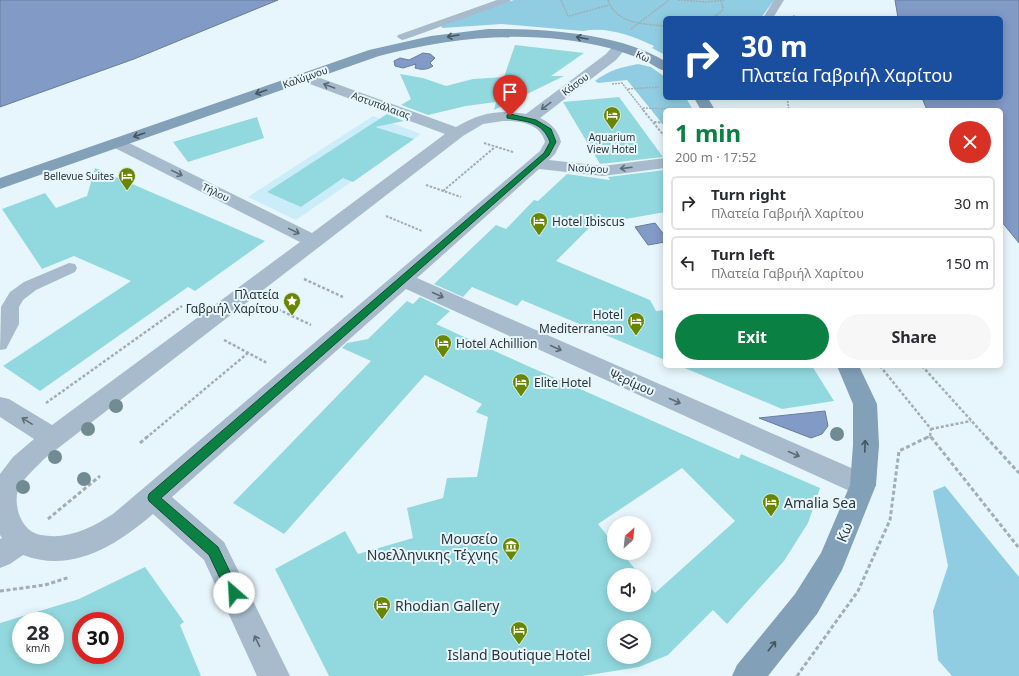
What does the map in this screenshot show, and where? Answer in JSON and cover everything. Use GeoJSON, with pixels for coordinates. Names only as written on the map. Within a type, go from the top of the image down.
{"type":"FeatureCollection","features":[{"type":"Feature","properties":{"kind":"main road","name":"Καλύμνου"},"geometry":{"type":"LineString","coordinates":[[0,184],[304,77],[402,45],[473,33],[522,31],[551,33],[620,47]]}},
{"type":"Feature","properties":{"kind":"main road","name":"Κω"},"geometry":{"type":"LineString","coordinates":[[620,47],[641,54],[663,66]]}},
{"type":"Feature","properties":{"kind":"main road","name":"Κω"},"geometry":{"type":"LineString","coordinates":[[748,676],[806,604],[832,561],[863,485],[866,445],[865,404],[849,368]]}},
{"type":"Feature","properties":{"kind":"street","name":"Κάσου"},"geometry":{"type":"LineString","coordinates":[[529,119],[611,57],[620,47]]}},
{"type":"Feature","properties":{"kind":"street","name":"Αστυπάλαιας"},"geometry":{"type":"LineString","coordinates":[[304,77],[457,133]]}},
{"type":"Feature","properties":{"kind":"street"},"geometry":{"type":"LineString","coordinates":[[510,116],[529,119],[545,127],[553,138],[552,146],[547,154],[153,498],[116,528],[95,540],[79,546],[59,549],[10,548],[7,532],[3,526],[0,507],[3,494],[23,463],[53,438],[470,124],[491,117],[510,116]]}},
{"type":"Feature","properties":{"kind":"street","name":"Τήλου"},"geometry":{"type":"LineString","coordinates":[[117,143],[314,241]]}},
{"type":"Feature","properties":{"kind":"street","name":"Νισύρου"},"geometry":{"type":"LineString","coordinates":[[535,164],[603,171],[663,164]]}},
{"type":"Feature","properties":{"kind":"street","name":"Ψερίμου"},"geometry":{"type":"LineString","coordinates":[[402,280],[863,485]]}},
{"type":"Feature","properties":{"kind":"street"},"geometry":{"type":"LineString","coordinates":[[0,406],[26,420],[53,438]]}},
{"type":"Feature","properties":{"kind":"street"},"geometry":{"type":"LineString","coordinates":[[153,498],[214,551],[274,676]]}},
{"type":"Feature","properties":{"kind":"lane"},"geometry":{"type":"LineString","coordinates":[[402,37],[506,0]]}},
{"type":"Feature","properties":{"kind":"lane"},"geometry":{"type":"LineString","coordinates":[[769,16],[779,0]]}},
{"type":"Feature","properties":{"kind":"lane"},"geometry":{"type":"LineString","coordinates":[[0,344],[10,324],[10,306],[16,296],[30,286],[69,268]]}},
{"type":"Feature","properties":{"kind":"path"},"geometry":{"type":"LineString","coordinates":[[562,0],[568,16]]}},
{"type":"Feature","properties":{"kind":"path"},"geometry":{"type":"LineString","coordinates":[[608,0],[609,5],[614,12],[627,19],[640,23],[663,26]]}},
{"type":"Feature","properties":{"kind":"path"},"geometry":{"type":"LineString","coordinates":[[628,30],[640,23],[669,0]]}},
{"type":"Feature","properties":{"kind":"path"},"geometry":{"type":"LineString","coordinates":[[678,0],[725,0]]}},
{"type":"Feature","properties":{"kind":"path"},"geometry":{"type":"LineString","coordinates":[[716,16],[722,12],[723,7],[721,1]]}},
{"type":"Feature","properties":{"kind":"path"},"geometry":{"type":"LineString","coordinates":[[608,85],[622,83],[663,134]]}},
{"type":"Feature","properties":{"kind":"path"},"geometry":{"type":"LineString","coordinates":[[627,89],[663,86]]}},
{"type":"Feature","properties":{"kind":"path"},"geometry":{"type":"LineString","coordinates":[[643,108],[663,109]]}},
{"type":"Feature","properties":{"kind":"path"},"geometry":{"type":"LineString","coordinates":[[654,122],[663,123]]}},
{"type":"Feature","properties":{"kind":"path"},"geometry":{"type":"LineString","coordinates":[[482,143],[514,153]]}},
{"type":"Feature","properties":{"kind":"path"},"geometry":{"type":"LineString","coordinates":[[443,191],[495,147]]}},
{"type":"Feature","properties":{"kind":"path"},"geometry":{"type":"LineString","coordinates":[[423,184],[462,198]]}},
{"type":"Feature","properties":{"kind":"path"},"geometry":{"type":"LineString","coordinates":[[383,215],[424,231]]}},
{"type":"Feature","properties":{"kind":"path"},"geometry":{"type":"LineString","coordinates":[[304,279],[346,298]]}},
{"type":"Feature","properties":{"kind":"path"},"geometry":{"type":"LineString","coordinates":[[263,302],[314,327]]}},
{"type":"Feature","properties":{"kind":"path"},"geometry":{"type":"LineString","coordinates":[[43,405],[183,306]]}},
{"type":"Feature","properties":{"kind":"path"},"geometry":{"type":"LineString","coordinates":[[218,337],[271,365]]}},
{"type":"Feature","properties":{"kind":"path"},"geometry":{"type":"LineString","coordinates":[[140,443],[248,353]]}},
{"type":"Feature","properties":{"kind":"path"},"geometry":{"type":"LineString","coordinates":[[882,368],[931,429],[930,436],[1019,548]]}},
{"type":"Feature","properties":{"kind":"path"},"geometry":{"type":"LineString","coordinates":[[924,368],[1019,473]]}},
{"type":"Feature","properties":{"kind":"path"},"geometry":{"type":"LineString","coordinates":[[931,429],[972,421]]}},
{"type":"Feature","properties":{"kind":"path"},"geometry":{"type":"LineString","coordinates":[[922,441],[930,436]]}},
{"type":"Feature","properties":{"kind":"path"},"geometry":{"type":"LineString","coordinates":[[46,521],[100,476]]}},
{"type":"Feature","properties":{"kind":"shaded area"},"geometry":{"type":"Polygon","coordinates":[[[0,0],[278,0],[134,59],[0,107],[0,0]]]}},
{"type":"Feature","properties":{"kind":"shaded area"},"geometry":{"type":"Polygon","coordinates":[[[514,0],[774,0],[762,16],[663,16],[663,54],[652,48],[654,46],[646,42],[610,31],[583,31],[502,24],[442,28],[441,25],[514,0]]]}},
{"type":"Feature","properties":{"kind":"shaded area"},"geometry":{"type":"Polygon","coordinates":[[[895,0],[1019,0],[1019,243],[1003,223],[1003,108],[926,108],[923,100],[1003,100],[1003,16],[898,16],[895,0]]]}},
{"type":"Feature","properties":{"kind":"shaded area"},"geometry":{"type":"Polygon","coordinates":[[[423,53],[430,54],[435,58],[430,63],[433,66],[422,69],[415,68],[416,64],[403,68],[395,66],[394,61],[400,58],[409,60],[423,53]]]}},
{"type":"Feature","properties":{"kind":"shaded area"},"geometry":{"type":"Polygon","coordinates":[[[638,64],[651,67],[663,76],[663,100],[687,100],[692,108],[663,108],[663,125],[627,80],[598,83],[595,81],[605,74],[626,66],[638,64]]]}},
{"type":"Feature","properties":{"kind":"shaded area"},"geometry":{"type":"Polygon","coordinates":[[[373,116],[421,134],[296,220],[248,197],[373,116]]]}},
{"type":"Feature","properties":{"kind":"shaded area"},"geometry":{"type":"Polygon","coordinates":[[[655,223],[663,233],[663,242],[648,245],[635,227],[655,223]]]}},
{"type":"Feature","properties":{"kind":"shaded area"},"geometry":{"type":"Polygon","coordinates":[[[825,411],[828,426],[822,434],[811,438],[759,418],[825,411]]]}},
{"type":"Feature","properties":{"kind":"shaded area"},"geometry":{"type":"Polygon","coordinates":[[[945,486],[1019,577],[1019,676],[952,676],[938,660],[933,611],[948,566],[933,491],[945,486]]]}},
{"type":"Feature","properties":{"kind":"building"},"geometry":{"type":"Polygon","coordinates":[[[515,45],[584,53],[551,76],[564,76],[494,110],[496,102],[466,106],[428,115],[401,105],[411,99],[400,74],[423,78],[446,86],[473,79],[504,77],[515,45]]]}},
{"type":"Feature","properties":{"kind":"building","name":"Aquarium View Hotel"},"geometry":{"type":"Polygon","coordinates":[[[619,97],[663,157],[600,164],[563,102],[619,97]]]}},
{"type":"Feature","properties":{"kind":"building"},"geometry":{"type":"Polygon","coordinates":[[[387,114],[404,121],[375,127],[414,139],[353,182],[343,178],[301,207],[267,192],[387,114]]]}},
{"type":"Feature","properties":{"kind":"building"},"geometry":{"type":"Polygon","coordinates":[[[257,117],[264,138],[188,162],[173,142],[257,117]]]}},
{"type":"Feature","properties":{"kind":"building"},"geometry":{"type":"Polygon","coordinates":[[[95,168],[265,241],[195,291],[188,287],[40,391],[3,366],[131,281],[74,256],[42,269],[2,209],[45,193],[56,208],[87,196],[95,168]]]}},
{"type":"Feature","properties":{"kind":"building"},"geometry":{"type":"Polygon","coordinates":[[[663,170],[663,212],[592,225],[556,261],[650,300],[656,311],[663,310],[663,359],[522,300],[517,306],[472,287],[463,297],[434,284],[496,225],[506,229],[534,200],[538,201],[567,174],[610,180],[608,177],[663,170]]]}},
{"type":"Feature","properties":{"kind":"building"},"geometry":{"type":"Polygon","coordinates":[[[420,297],[450,311],[436,324],[521,363],[739,459],[741,454],[820,488],[808,523],[784,561],[727,624],[713,610],[668,655],[651,662],[651,620],[607,620],[607,664],[646,664],[639,667],[583,676],[329,676],[275,569],[345,531],[358,554],[413,538],[407,508],[443,498],[447,478],[477,477],[488,417],[476,412],[482,404],[425,375],[284,534],[233,503],[371,361],[342,348],[347,343],[368,339],[407,301],[413,304],[420,297]],[[682,468],[610,516],[607,516],[607,518],[598,524],[607,535],[607,560],[628,560],[634,568],[607,568],[607,612],[651,612],[651,588],[655,593],[735,521],[682,468]]]}},
{"type":"Feature","properties":{"kind":"building"},"geometry":{"type":"Polygon","coordinates":[[[685,368],[813,368],[834,401],[782,409],[685,368]]]}},
{"type":"Feature","properties":{"kind":"building"},"geometry":{"type":"Polygon","coordinates":[[[145,567],[184,622],[180,625],[201,676],[0,676],[0,623],[12,619],[12,664],[64,664],[64,612],[36,612],[79,599],[145,567]]]}},
{"type":"Feature","properties":{"kind":"place","name":"Aquarium View Hotel"},"geometry":{"type":"Point","coordinates":[612,130]}},
{"type":"Feature","properties":{"kind":"place","name":"Bellevue Suites"},"geometry":{"type":"Point","coordinates":[127,191]}},
{"type":"Feature","properties":{"kind":"place","name":"Hotel Ibiscus"},"geometry":{"type":"Point","coordinates":[539,236]}},
{"type":"Feature","properties":{"kind":"place","name":"Πλατεία Γαβριήλ Χαρίτου"},"geometry":{"type":"Point","coordinates":[292,316]}},
{"type":"Feature","properties":{"kind":"place","name":"Hotel Mediterranean"},"geometry":{"type":"Point","coordinates":[636,336]}},
{"type":"Feature","properties":{"kind":"place","name":"Hotel Achillion"},"geometry":{"type":"Point","coordinates":[443,358]}},
{"type":"Feature","properties":{"kind":"place","name":"Elite Hotel"},"geometry":{"type":"Point","coordinates":[521,397]}},
{"type":"Feature","properties":{"kind":"place","name":"Amalia Sea"},"geometry":{"type":"Point","coordinates":[771,517]}},
{"type":"Feature","properties":{"kind":"place","name":"Μουσείο Νοελληνικης Τέχνης"},"geometry":{"type":"Point","coordinates":[511,561]}},
{"type":"Feature","properties":{"kind":"place","name":"Rhodian Gallery"},"geometry":{"type":"Point","coordinates":[382,620]}},
{"type":"Feature","properties":{"kind":"place","name":"Island Boutique Hotel"},"geometry":{"type":"Point","coordinates":[519,645]}},
{"type":"Feature","properties":{"kind":"route"},"geometry":{"type":"LineString","coordinates":[[234,593],[214,551],[169,510],[153,498],[547,154],[553,142],[553,138],[548,130],[534,121],[510,116]]}}]}
